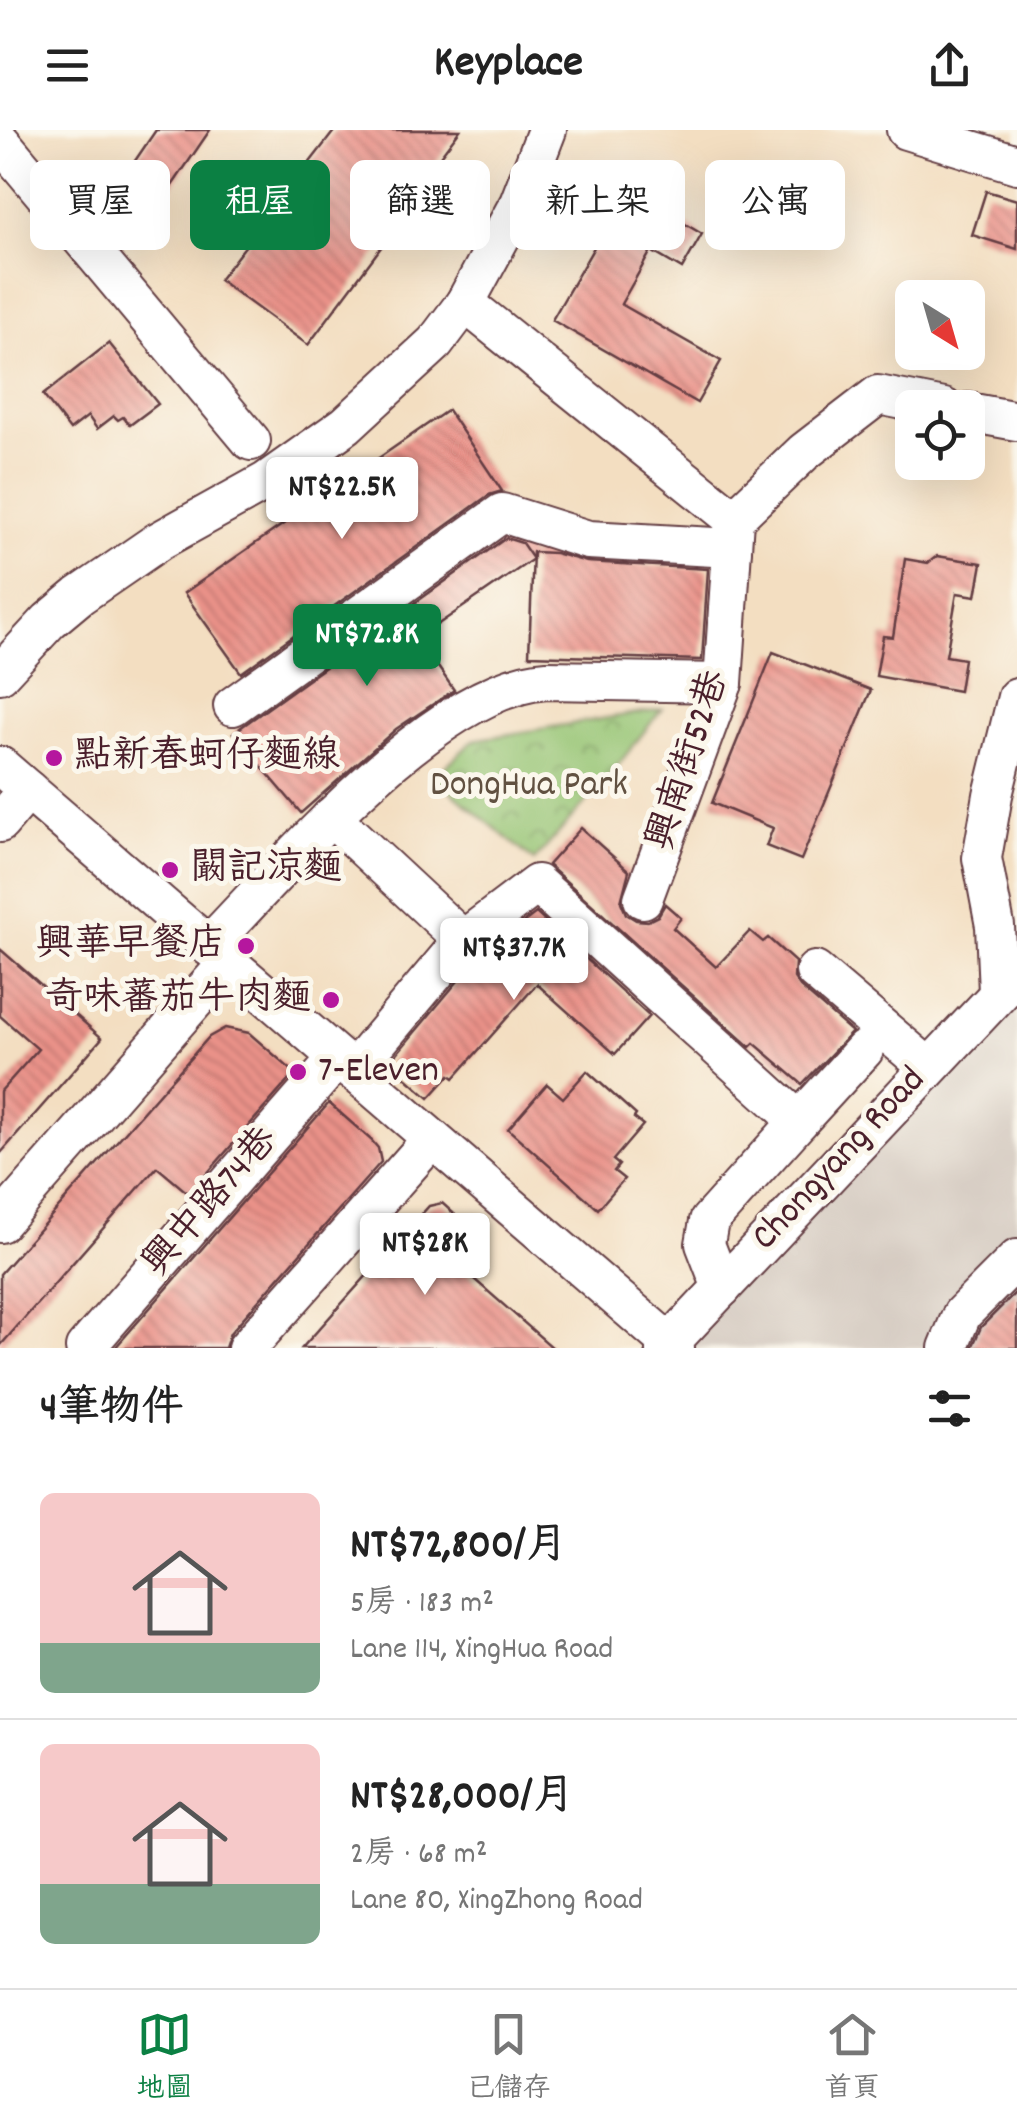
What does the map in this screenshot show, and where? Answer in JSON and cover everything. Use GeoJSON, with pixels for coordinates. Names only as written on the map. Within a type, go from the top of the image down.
{"type":"FeatureCollection","features":[{"type":"Feature","properties":{"kind":"street"},"geometry":{"type":"LineString","coordinates":[[0,674],[49,621],[118,568],[267,481],[346,425],[434,342],[465,303],[518,203],[546,130]]}},
{"type":"Feature","properties":{"kind":"street"},"geometry":{"type":"LineString","coordinates":[[906,130],[1017,164]]}},
{"type":"Feature","properties":{"kind":"street"},"geometry":{"type":"LineString","coordinates":[[0,142],[250,441]]}},
{"type":"Feature","properties":{"kind":"street"},"geometry":{"type":"LineString","coordinates":[[465,303],[733,534]]}},
{"type":"Feature","properties":{"kind":"street"},"geometry":{"type":"LineString","coordinates":[[233,706],[502,512],[588,540],[733,534],[804,452],[878,395],[895,398]]}},
{"type":"Feature","properties":{"kind":"street"},"geometry":{"type":"LineString","coordinates":[[985,415],[1017,421]]}},
{"type":"Feature","properties":{"kind":"street","name":"興南街52巷"},"geometry":{"type":"LineString","coordinates":[[643,899],[723,683],[733,534]]}},
{"type":"Feature","properties":{"kind":"street"},"geometry":{"type":"LineString","coordinates":[[0,1223],[331,816],[407,749],[486,696],[520,682],[723,683]]}},
{"type":"Feature","properties":{"kind":"street"},"geometry":{"type":"LineString","coordinates":[[1008,984],[982,858],[1017,697]]}},
{"type":"Feature","properties":{"kind":"street"},"geometry":{"type":"LineString","coordinates":[[0,823],[14,778],[670,1346]]}},
{"type":"Feature","properties":{"kind":"street"},"geometry":{"type":"LineString","coordinates":[[331,816],[462,940]]}},
{"type":"Feature","properties":{"kind":"street","name":"興中路74巷"},"geometry":{"type":"LineString","coordinates":[[85,1348],[462,940],[537,884],[800,1120]]}},
{"type":"Feature","properties":{"kind":"street"},"geometry":{"type":"LineString","coordinates":[[815,970],[928,1067]]}},
{"type":"Feature","properties":{"kind":"street","name":"Chongyang Road"},"geometry":{"type":"LineString","coordinates":[[670,1346],[1008,984]]}},
{"type":"Feature","properties":{"kind":"street"},"geometry":{"type":"LineString","coordinates":[[722,1288],[705,1244],[710,1221],[864,1050]]}},
{"type":"Feature","properties":{"kind":"street"},"geometry":{"type":"LineString","coordinates":[[248,1348],[432,1139]]}},
{"type":"Feature","properties":{"kind":"street"},"geometry":{"type":"LineString","coordinates":[[948,1348],[962,1314],[1017,1259]]}},
{"type":"Feature","properties":{"kind":"shaded area"},"geometry":{"type":"Polygon","coordinates":[[[1017,1003],[1017,1348],[671,1348],[685,1333],[1017,1003]]]}},
{"type":"Feature","properties":{"kind":"green space","name":"DongHua Park"},"geometry":{"type":"Polygon","coordinates":[[[662,709],[534,861],[434,777],[474,740],[662,709]]]}},
{"type":"Feature","properties":{"kind":"building"},"geometry":{"type":"Polygon","coordinates":[[[156,130],[210,130],[170,189],[170,160],[136,160],[156,130]]]}},
{"type":"Feature","properties":{"kind":"building"},"geometry":{"type":"Polygon","coordinates":[[[335,130],[460,130],[437,160],[350,160],[350,250],[379,250],[308,345],[219,280],[242,250],[330,250],[330,160],[312,160],[335,130]]]}},
{"type":"Feature","properties":{"kind":"building"},"geometry":{"type":"Polygon","coordinates":[[[986,191],[1017,200],[1017,249],[972,235],[986,191]]]}},
{"type":"Feature","properties":{"kind":"building"},"geometry":{"type":"Polygon","coordinates":[[[685,224],[702,234],[682,269],[651,251],[621,304],[721,361],[697,403],[552,320],[592,250],[685,250],[685,224]]]}},
{"type":"Feature","properties":{"kind":"building"},"geometry":{"type":"Polygon","coordinates":[[[109,343],[158,404],[130,425],[123,417],[118,420],[114,416],[97,429],[88,416],[70,430],[43,395],[109,343]]]}},
{"type":"Feature","properties":{"kind":"building"},"geometry":{"type":"Polygon","coordinates":[[[448,410],[502,491],[489,495],[241,673],[184,593],[448,410]]]}},
{"type":"Feature","properties":{"kind":"building"},"geometry":{"type":"Polygon","coordinates":[[[506,538],[522,543],[533,559],[418,638],[454,690],[396,729],[301,813],[233,733],[506,538]]]}},
{"type":"Feature","properties":{"kind":"building"},"geometry":{"type":"Polygon","coordinates":[[[533,552],[555,553],[587,562],[708,569],[702,660],[529,655],[533,552]]]}},
{"type":"Feature","properties":{"kind":"building"},"geometry":{"type":"Polygon","coordinates":[[[937,556],[982,563],[976,596],[957,593],[946,656],[964,659],[959,691],[876,676],[883,636],[893,637],[905,559],[928,563],[937,556]]]}},
{"type":"Feature","properties":{"kind":"building"},"geometry":{"type":"Polygon","coordinates":[[[773,652],[871,690],[801,860],[766,846],[773,828],[712,803],[773,652]]]}},
{"type":"Feature","properties":{"kind":"building"},"geometry":{"type":"Polygon","coordinates":[[[581,828],[629,871],[621,902],[626,914],[648,921],[658,916],[665,904],[681,918],[673,928],[716,967],[750,931],[763,942],[768,938],[795,962],[794,978],[800,987],[852,1032],[802,1084],[754,1043],[750,1047],[548,865],[581,828]]]}},
{"type":"Feature","properties":{"kind":"building"},"geometry":{"type":"Polygon","coordinates":[[[536,913],[649,1016],[615,1054],[537,984],[454,1078],[450,1075],[429,1098],[389,1063],[479,956],[536,913]]]}},
{"type":"Feature","properties":{"kind":"building"},"geometry":{"type":"Polygon","coordinates":[[[0,949],[102,1038],[0,1154],[0,1092],[38,1049],[0,1016],[0,949]]]}},
{"type":"Feature","properties":{"kind":"building"},"geometry":{"type":"Polygon","coordinates":[[[225,1028],[249,1033],[295,1073],[189,1194],[157,1167],[0,1346],[0,1274],[209,1037],[225,1028]]]}},
{"type":"Feature","properties":{"kind":"building"},"geometry":{"type":"Polygon","coordinates":[[[587,1071],[643,1125],[613,1160],[619,1165],[614,1171],[624,1179],[598,1209],[508,1129],[547,1084],[563,1098],[587,1071]]]}},
{"type":"Feature","properties":{"kind":"building"},"geometry":{"type":"Polygon","coordinates":[[[329,1103],[371,1140],[378,1148],[381,1162],[230,1333],[225,1348],[115,1348],[329,1103]]]}},
{"type":"Feature","properties":{"kind":"building"},"geometry":{"type":"Polygon","coordinates":[[[442,1203],[481,1238],[458,1265],[553,1348],[302,1348],[429,1206],[442,1203]]]}},
{"type":"Feature","properties":{"kind":"building"},"geometry":{"type":"Polygon","coordinates":[[[1017,1291],[1017,1348],[972,1348],[981,1327],[1017,1291]]]}},
{"type":"Feature","properties":{"kind":"place","name":"點新春蚵仔麵線"},"geometry":{"type":"Point","coordinates":[54,758]}},
{"type":"Feature","properties":{"kind":"place","name":"闞記涼麵"},"geometry":{"type":"Point","coordinates":[170,870]}},
{"type":"Feature","properties":{"kind":"place","name":"興華早餐店"},"geometry":{"type":"Point","coordinates":[246,946]}},
{"type":"Feature","properties":{"kind":"place","name":"奇味蕃茄牛肉麵"},"geometry":{"type":"Point","coordinates":[331,1000]}},
{"type":"Feature","properties":{"kind":"place","name":"7-Eleven"},"geometry":{"type":"Point","coordinates":[298,1072]}}]}
